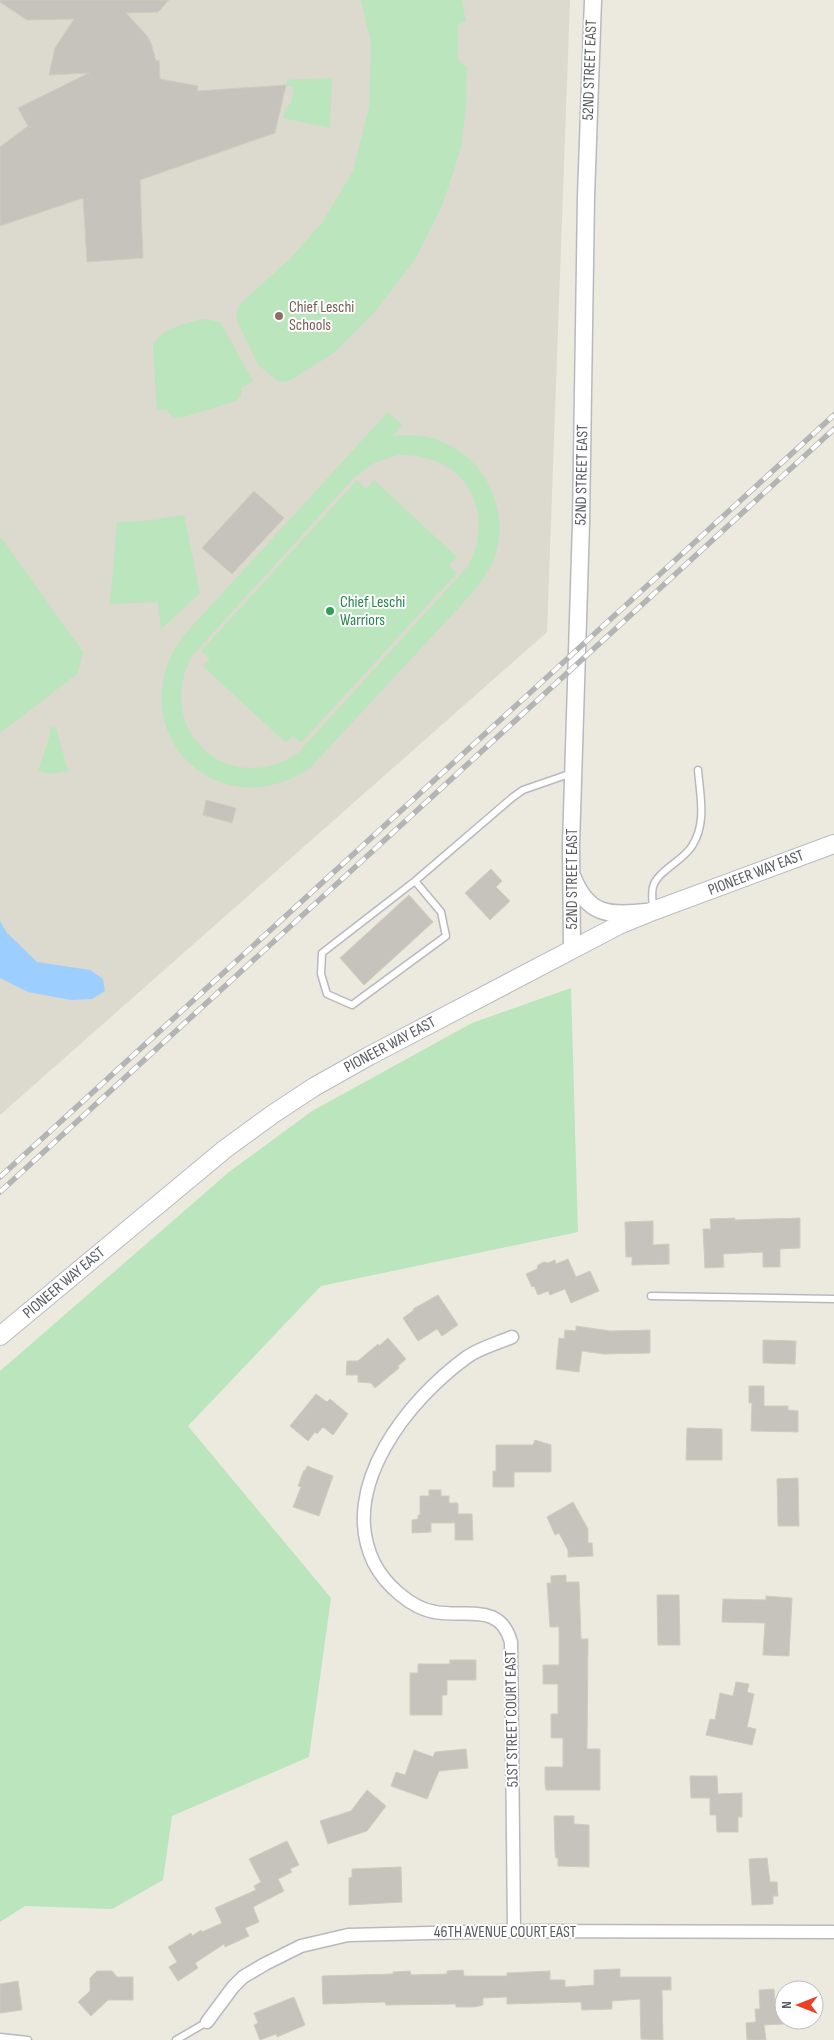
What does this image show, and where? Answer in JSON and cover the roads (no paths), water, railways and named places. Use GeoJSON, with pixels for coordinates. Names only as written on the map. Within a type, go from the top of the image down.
{"type":"FeatureCollection","features":[{"type":"Feature","properties":{"kind":"main road","name":"PIONEER WAY EAST"},"geometry":{"type":"LineString","coordinates":[[0,1336],[225,1149],[272,1114],[314,1087],[572,949],[653,911],[834,844]]}},
{"type":"Feature","properties":{"kind":"street","name":"52ND STREET EAST"},"geometry":{"type":"LineString","coordinates":[[572,949],[571,845],[582,493],[586,197],[593,0]]}},
{"type":"Feature","properties":{"kind":"street"},"geometry":{"type":"LineString","coordinates":[[572,874],[584,899],[599,910],[618,914],[653,911]]}},
{"type":"Feature","properties":{"kind":"street","name":"51ST STREET COURT EAST"},"geometry":{"type":"LineString","coordinates":[[512,1337],[469,1356],[442,1377],[412,1408],[374,1467],[364,1510],[367,1544],[374,1562],[387,1582],[399,1594],[421,1608],[433,1612],[488,1615],[503,1624],[508,1632],[511,1642],[514,1931]]}},
{"type":"Feature","properties":{"kind":"street","name":"46TH AVENUE COURT EAST"},"geometry":{"type":"LineString","coordinates":[[207,2022],[233,1987],[243,1977],[282,1954],[348,1934],[514,1931],[834,1932]]}},
{"type":"Feature","properties":{"kind":"lane"},"geometry":{"type":"LineString","coordinates":[[653,911],[652,887],[657,878],[683,858],[693,844],[701,824],[702,805],[698,770]]}},
{"type":"Feature","properties":{"kind":"lane"},"geometry":{"type":"LineString","coordinates":[[415,881],[441,912],[446,936],[352,1005],[327,994],[321,974],[322,953],[415,881],[512,797],[523,790],[573,773]]}},
{"type":"Feature","properties":{"kind":"lane"},"geometry":{"type":"LineString","coordinates":[[651,1296],[834,1299]]}},
{"type":"Feature","properties":{"kind":"lane"},"geometry":{"type":"LineString","coordinates":[[176,2040],[207,2022]]}},
{"type":"Feature","properties":{"kind":"lane"},"geometry":{"type":"LineString","coordinates":[[0,2038],[28,2040]]}},
{"type":"Feature","properties":{"kind":"water"},"geometry":{"type":"Polygon","coordinates":[[[0,921],[7,933],[37,962],[90,970],[103,979],[105,991],[92,999],[71,1000],[28,992],[0,978],[0,921]]]}},
{"type":"Feature","properties":{"kind":"railway"},"geometry":{"type":"LineString","coordinates":[[0,1177],[834,415]]}},
{"type":"Feature","properties":{"kind":"railway"},"geometry":{"type":"LineString","coordinates":[[0,1192],[834,429]]}},
{"type":"Feature","properties":{"kind":"place","name":"Chief Leschi Schools"},"geometry":{"type":"Point","coordinates":[279,316]}},
{"type":"Feature","properties":{"kind":"place","name":"Chief Leschi Warriors"},"geometry":{"type":"Point","coordinates":[330,611]}}]}
